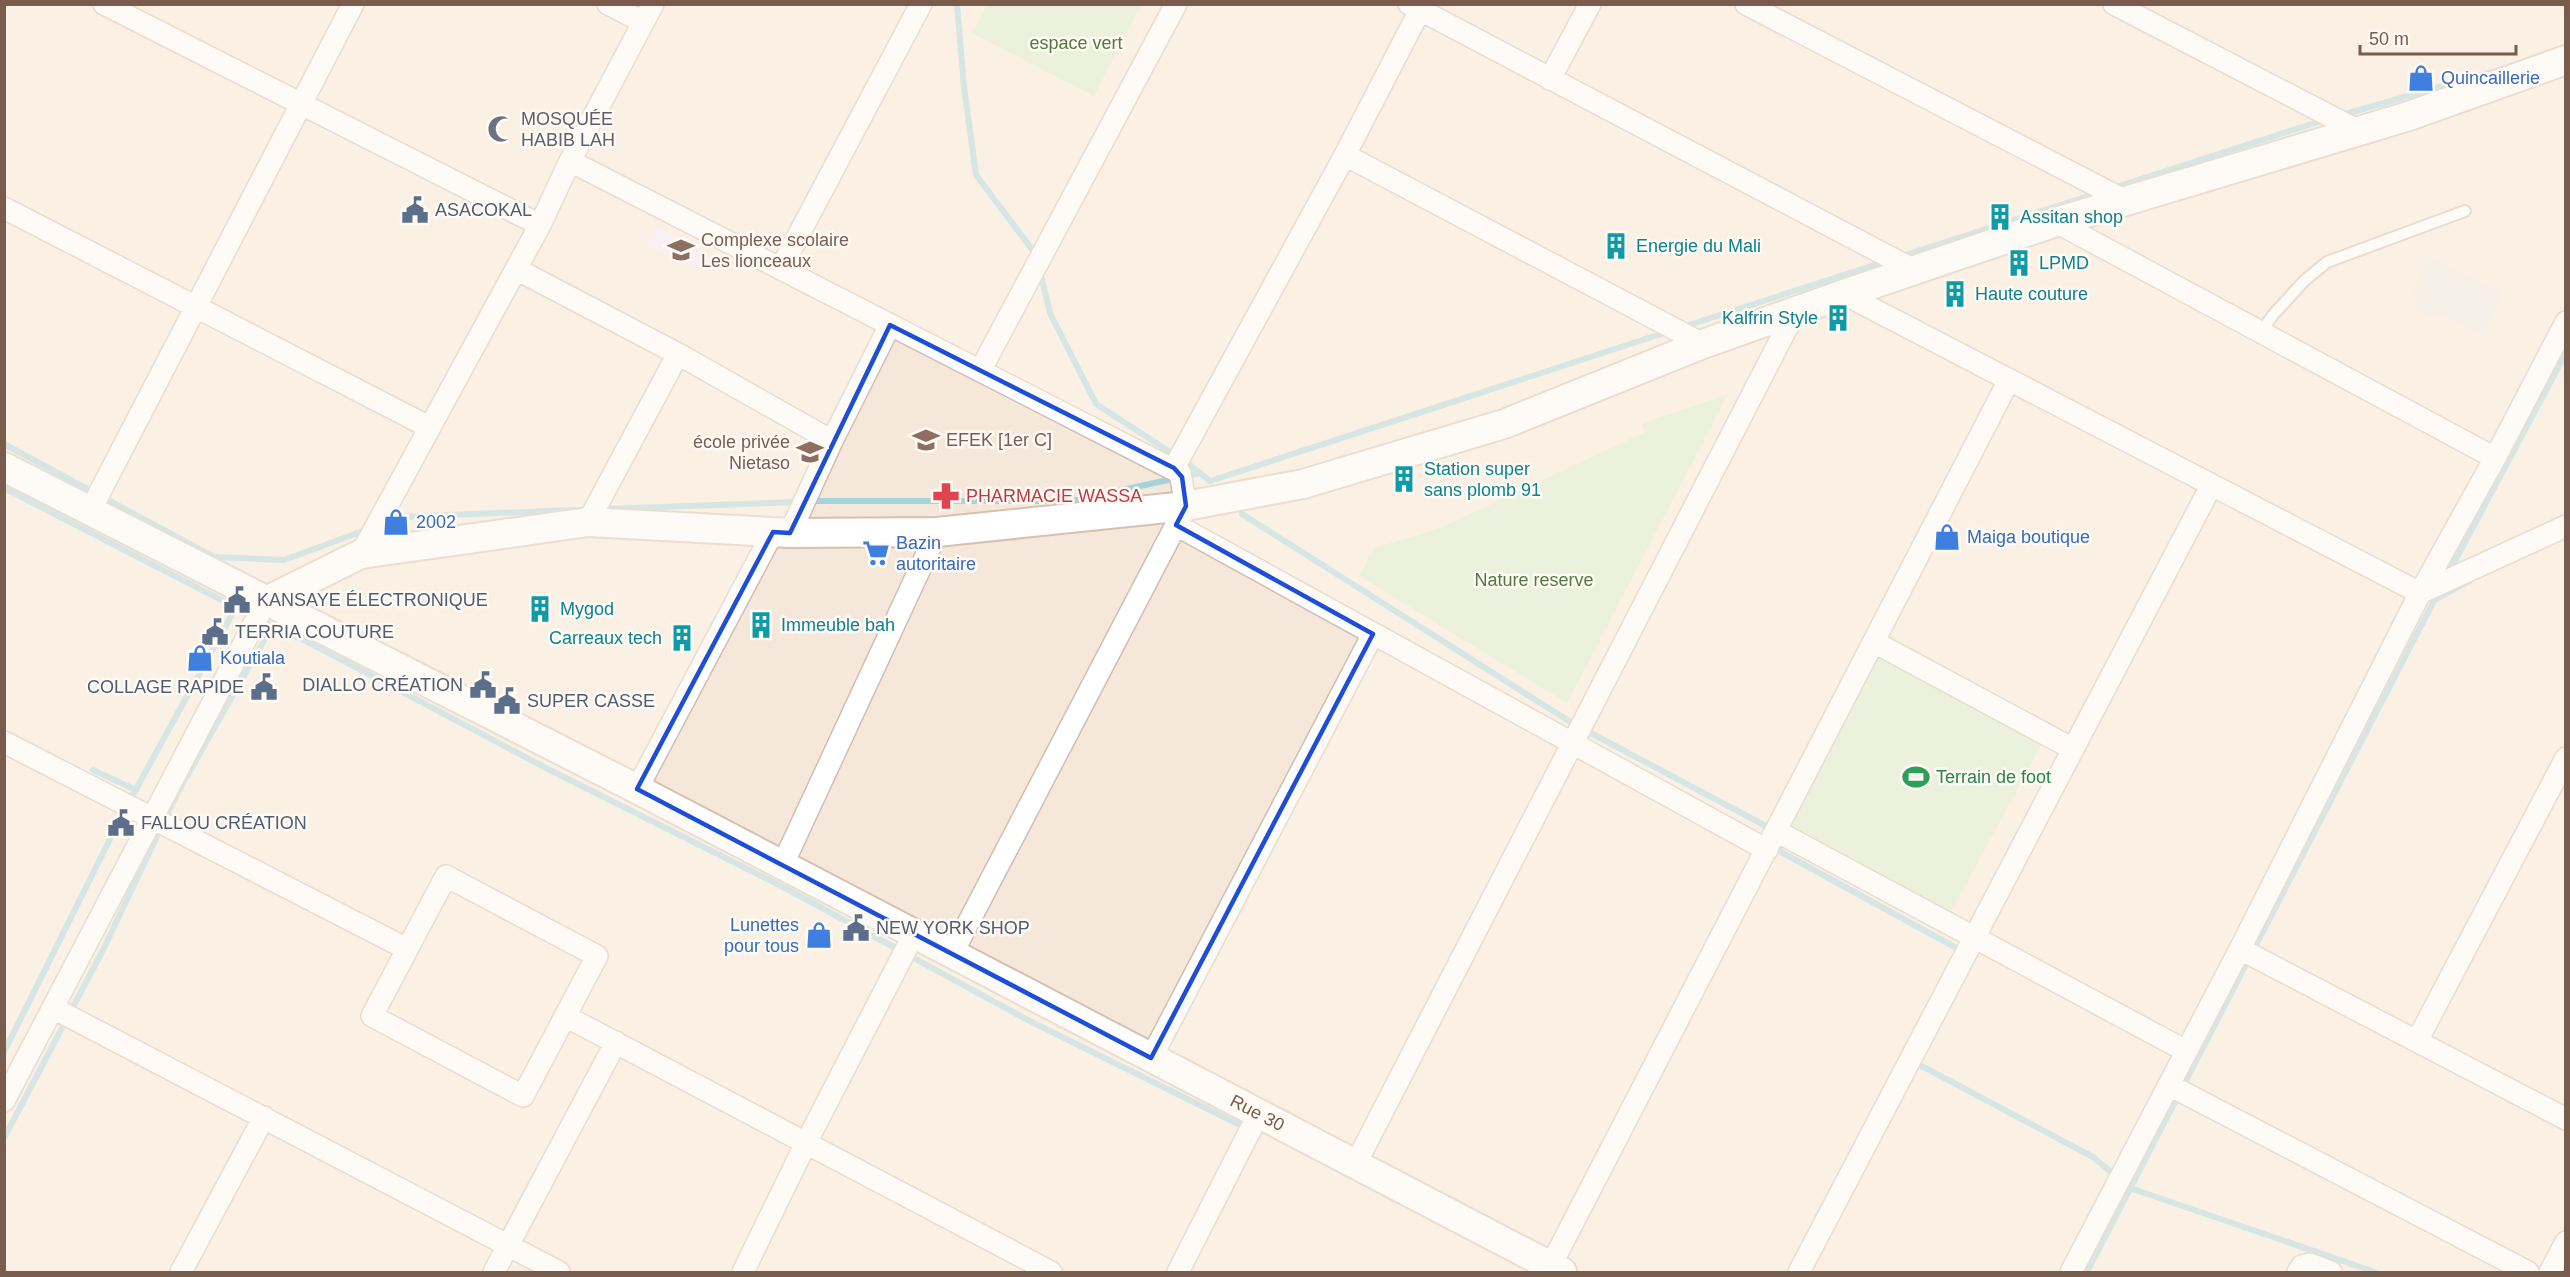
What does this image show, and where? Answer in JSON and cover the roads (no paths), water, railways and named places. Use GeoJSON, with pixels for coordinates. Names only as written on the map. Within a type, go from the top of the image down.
{"type":"FeatureCollection","features":[{"type":"Feature","properties":{"kind":"street"},"geometry":{"type":"LineString","coordinates":[[104,4],[301,106],[540,225]]}},
{"type":"Feature","properties":{"kind":"street"},"geometry":{"type":"LineString","coordinates":[[90,511],[353,4]]}},
{"type":"Feature","properties":{"kind":"street"},"geometry":{"type":"LineString","coordinates":[[361,555],[540,225],[570,161],[648,13],[608,4]]}},
{"type":"Feature","properties":{"kind":"street"},"geometry":{"type":"LineString","coordinates":[[781,268],[921,4]]}},
{"type":"Feature","properties":{"kind":"street"},"geometry":{"type":"LineString","coordinates":[[980,370],[1176,4]]}},
{"type":"Feature","properties":{"kind":"street"},"geometry":{"type":"LineString","coordinates":[[1550,79],[1590,4]]}},
{"type":"Feature","properties":{"kind":"street"},"geometry":{"type":"LineString","coordinates":[[1746,4],[2126,201]]}},
{"type":"Feature","properties":{"kind":"street"},"geometry":{"type":"LineString","coordinates":[[2114,4],[2357,130]]}},
{"type":"Feature","properties":{"kind":"street"},"geometry":{"type":"LineString","coordinates":[[1174,468],[1345,155],[1415,7],[1914,270]]}},
{"type":"Feature","properties":{"kind":"street"},"geometry":{"type":"LineString","coordinates":[[4,1101],[266,601],[361,555],[588,522],[782,532],[937,532],[1181,516],[1303,484],[1504,424],[1703,344],[1796,310],[2056,222],[2409,116],[2565,60]]}},
{"type":"Feature","properties":{"kind":"street"},"geometry":{"type":"LineString","coordinates":[[1345,155],[1703,344]]}},
{"type":"Feature","properties":{"kind":"street"},"geometry":{"type":"LineString","coordinates":[[570,161],[1174,468],[1182,477],[1181,516],[952,954]]}},
{"type":"Feature","properties":{"kind":"street"},"geometry":{"type":"LineString","coordinates":[[4,208],[429,426]]}},
{"type":"Feature","properties":{"kind":"street"},"geometry":{"type":"LineString","coordinates":[[2056,222],[2495,458]]}},
{"type":"Feature","properties":{"kind":"street"},"geometry":{"type":"LineString","coordinates":[[516,269],[678,354],[832,441]]}},
{"type":"Feature","properties":{"kind":"street"},"geometry":{"type":"LineString","coordinates":[[1844,294],[2420,593]]}},
{"type":"Feature","properties":{"kind":"street"},"geometry":{"type":"LineString","coordinates":[[1355,1165],[1796,310]]}},
{"type":"Feature","properties":{"kind":"street"},"geometry":{"type":"LineString","coordinates":[[2071,1272],[2240,948],[2420,593],[2495,458],[2565,322]]}},
{"type":"Feature","properties":{"kind":"street"},"geometry":{"type":"LineString","coordinates":[[637,789],[832,441],[890,325]]}},
{"type":"Feature","properties":{"kind":"street"},"geometry":{"type":"LineString","coordinates":[[588,522],[678,354]]}},
{"type":"Feature","properties":{"kind":"street"},"geometry":{"type":"LineString","coordinates":[[1556,1269],[1772,840],[2009,380]]}},
{"type":"Feature","properties":{"kind":"street","name":"Rue 30"},"geometry":{"type":"LineString","coordinates":[[4,467],[637,789],[1556,1269]]}},
{"type":"Feature","properties":{"kind":"street"},"geometry":{"type":"LineString","coordinates":[[1799,1272],[2211,486]]}},
{"type":"Feature","properties":{"kind":"street"},"geometry":{"type":"LineString","coordinates":[[1181,516],[1373,634],[1578,734],[1968,950],[2186,1051]]}},
{"type":"Feature","properties":{"kind":"street"},"geometry":{"type":"LineString","coordinates":[[2420,593],[2565,526]]}},
{"type":"Feature","properties":{"kind":"street"},"geometry":{"type":"LineString","coordinates":[[782,866],[937,532]]}},
{"type":"Feature","properties":{"kind":"street"},"geometry":{"type":"LineString","coordinates":[[1151,1058],[1373,634]]}},
{"type":"Feature","properties":{"kind":"street"},"geometry":{"type":"LineString","coordinates":[[1874,642],[2073,749]]}},
{"type":"Feature","properties":{"kind":"street"},"geometry":{"type":"LineString","coordinates":[[4,742],[408,949]]}},
{"type":"Feature","properties":{"kind":"street"},"geometry":{"type":"LineString","coordinates":[[2417,1041],[2565,758]]}},
{"type":"Feature","properties":{"kind":"street"},"geometry":{"type":"LineString","coordinates":[[446,876],[597,956],[523,1096],[372,1016],[408,949],[446,876]]}},
{"type":"Feature","properties":{"kind":"street"},"geometry":{"type":"LineString","coordinates":[[743,1272],[806,1143],[914,934]]}},
{"type":"Feature","properties":{"kind":"street"},"geometry":{"type":"LineString","coordinates":[[2240,948],[2565,1119]]}},
{"type":"Feature","properties":{"kind":"street"},"geometry":{"type":"LineString","coordinates":[[53,1008],[559,1272]]}},
{"type":"Feature","properties":{"kind":"street"},"geometry":{"type":"LineString","coordinates":[[565,1016],[1051,1272]]}},
{"type":"Feature","properties":{"kind":"street"},"geometry":{"type":"LineString","coordinates":[[494,1272],[616,1042]]}},
{"type":"Feature","properties":{"kind":"street"},"geometry":{"type":"LineString","coordinates":[[2169,1085],[2528,1272]]}},
{"type":"Feature","properties":{"kind":"street"},"geometry":{"type":"LineString","coordinates":[[1178,1272],[1258,1115]]}},
{"type":"Feature","properties":{"kind":"street"},"geometry":{"type":"LineString","coordinates":[[181,1272],[264,1117]]}},
{"type":"Feature","properties":{"kind":"street"},"geometry":{"type":"LineString","coordinates":[[2550,1272],[2565,1242]]}},
{"type":"Feature","properties":{"kind":"street"},"geometry":{"type":"LineString","coordinates":[[2298,1272],[2302,1266],[2310,1264],[2331,1272]]}},
{"type":"Feature","properties":{"kind":"lane"},"geometry":{"type":"LineString","coordinates":[[2260,333],[2304,281],[2327,262],[2465,211]]}},
{"type":"Feature","properties":{"kind":"waterway"},"geometry":{"type":"LineString","coordinates":[[957,4],[964,87],[976,175],[1034,252]]}},
{"type":"Feature","properties":{"kind":"waterway"},"geometry":{"type":"LineString","coordinates":[[2342,115],[2488,73]]}},
{"type":"Feature","properties":{"kind":"waterway"},"geometry":{"type":"LineString","coordinates":[[2113,188],[2324,120]]}},
{"type":"Feature","properties":{"kind":"waterway"},"geometry":{"type":"LineString","coordinates":[[1899,257],[2098,193]]}},
{"type":"Feature","properties":{"kind":"waterway"},"geometry":{"type":"LineString","coordinates":[[1683,327],[1887,261]]}},
{"type":"Feature","properties":{"kind":"waterway"},"geometry":{"type":"LineString","coordinates":[[1041,276],[1050,313],[1096,404],[1190,465],[1210,481],[1667,332]]}},
{"type":"Feature","properties":{"kind":"waterway"},"geometry":{"type":"LineString","coordinates":[[2448,574],[2566,353]]}},
{"type":"Feature","properties":{"kind":"waterway"},"geometry":{"type":"LineString","coordinates":[[4,444],[214,557],[284,560],[369,529]]}},
{"type":"Feature","properties":{"kind":"waterway"},"geometry":{"type":"LineString","coordinates":[[809,501],[1072,501],[1200,473]]}},
{"type":"Feature","properties":{"kind":"waterway"},"geometry":{"type":"LineString","coordinates":[[4,488],[272,626],[308,642],[548,769],[787,889],[1024,1018],[1248,1129]]}},
{"type":"Feature","properties":{"kind":"waterway"},"geometry":{"type":"LineString","coordinates":[[605,509],[798,502]]}},
{"type":"Feature","properties":{"kind":"waterway"},"geometry":{"type":"LineString","coordinates":[[384,523],[400,517],[574,510]]}},
{"type":"Feature","properties":{"kind":"waterway"},"geometry":{"type":"LineString","coordinates":[[1242,514],[1572,723],[1764,825],[1769,833]]}},
{"type":"Feature","properties":{"kind":"waterway"},"geometry":{"type":"LineString","coordinates":[[2436,599],[2469,581]]}},
{"type":"Feature","properties":{"kind":"waterway"},"geometry":{"type":"LineString","coordinates":[[2087,1272],[2439,591]]}},
{"type":"Feature","properties":{"kind":"waterway"},"geometry":{"type":"LineString","coordinates":[[4,1052],[124,811],[236,607]]}},
{"type":"Feature","properties":{"kind":"waterway"},"geometry":{"type":"LineString","coordinates":[[4,1138],[103,950],[178,792],[272,626]]}},
{"type":"Feature","properties":{"kind":"waterway"},"geometry":{"type":"LineString","coordinates":[[93,770],[136,790]]}},
{"type":"Feature","properties":{"kind":"waterway"},"geometry":{"type":"LineString","coordinates":[[1775,842],[1781,852],[1962,951]]}},
{"type":"Feature","properties":{"kind":"waterway"},"geometry":{"type":"LineString","coordinates":[[1920,1060],[1918,1064],[2093,1157],[2130,1188],[2375,1272]]}},
{"type":"Feature","properties":{"kind":"place","name":"Quincaillerie"},"geometry":{"type":"Point","coordinates":[2421,78]}},
{"type":"Feature","properties":{"kind":"place","name":"MOSQUÉE HABIB LAH"},"geometry":{"type":"Point","coordinates":[501,129]}},
{"type":"Feature","properties":{"kind":"place","name":"ASACOKAL"},"geometry":{"type":"Point","coordinates":[415,210]}},
{"type":"Feature","properties":{"kind":"place","name":"Assitan shop"},"geometry":{"type":"Point","coordinates":[2000,217]}},
{"type":"Feature","properties":{"kind":"place","name":"Energie du Mali"},"geometry":{"type":"Point","coordinates":[1616,246]}},
{"type":"Feature","properties":{"kind":"place","name":"Complexe scolaire Les lionceaux"},"geometry":{"type":"Point","coordinates":[681,250]}},
{"type":"Feature","properties":{"kind":"place","name":"LPMD"},"geometry":{"type":"Point","coordinates":[2019,263]}},
{"type":"Feature","properties":{"kind":"place","name":"Haute couture"},"geometry":{"type":"Point","coordinates":[1955,294]}},
{"type":"Feature","properties":{"kind":"place","name":"Kalfrin Style"},"geometry":{"type":"Point","coordinates":[1838,318]}},
{"type":"Feature","properties":{"kind":"place","name":"EFEK [1er C]"},"geometry":{"type":"Point","coordinates":[926,440]}},
{"type":"Feature","properties":{"kind":"place","name":"école privée Nietaso"},"geometry":{"type":"Point","coordinates":[810,452]}},
{"type":"Feature","properties":{"kind":"place","name":"Station super sans plomb 91"},"geometry":{"type":"Point","coordinates":[1404,479]}},
{"type":"Feature","properties":{"kind":"place","name":"PHARMACIE WASSA"},"geometry":{"type":"Point","coordinates":[946,496]}},
{"type":"Feature","properties":{"kind":"place","name":"2002"},"geometry":{"type":"Point","coordinates":[396,522]}},
{"type":"Feature","properties":{"kind":"place","name":"Maiga boutique"},"geometry":{"type":"Point","coordinates":[1947,537]}},
{"type":"Feature","properties":{"kind":"place","name":"Bazin autoritaire"},"geometry":{"type":"Point","coordinates":[876,553]}},
{"type":"Feature","properties":{"kind":"place","name":"KANSAYE ÉLECTRONIQUE"},"geometry":{"type":"Point","coordinates":[237,600]}},
{"type":"Feature","properties":{"kind":"place","name":"Mygod"},"geometry":{"type":"Point","coordinates":[540,609]}},
{"type":"Feature","properties":{"kind":"place","name":"Immeuble bah"},"geometry":{"type":"Point","coordinates":[761,625]}},
{"type":"Feature","properties":{"kind":"place","name":"TERRIA COUTURE"},"geometry":{"type":"Point","coordinates":[215,632]}},
{"type":"Feature","properties":{"kind":"place","name":"Carreaux tech"},"geometry":{"type":"Point","coordinates":[682,638]}},
{"type":"Feature","properties":{"kind":"place","name":"Koutiala"},"geometry":{"type":"Point","coordinates":[200,658]}},
{"type":"Feature","properties":{"kind":"place","name":"DIALLO CRÉATION"},"geometry":{"type":"Point","coordinates":[483,685]}},
{"type":"Feature","properties":{"kind":"place","name":"COLLAGE RAPIDE"},"geometry":{"type":"Point","coordinates":[264,687]}},
{"type":"Feature","properties":{"kind":"place","name":"SUPER CASSE"},"geometry":{"type":"Point","coordinates":[507,701]}},
{"type":"Feature","properties":{"kind":"place","name":"Terrain de foot"},"geometry":{"type":"Point","coordinates":[1916,777]}},
{"type":"Feature","properties":{"kind":"place","name":"FALLOU CRÉATION"},"geometry":{"type":"Point","coordinates":[121,823]}},
{"type":"Feature","properties":{"kind":"place","name":"NEW YORK SHOP"},"geometry":{"type":"Point","coordinates":[856,928]}},
{"type":"Feature","properties":{"kind":"place","name":"Lunettes pour tous"},"geometry":{"type":"Point","coordinates":[819,935]}},
{"type":"Feature","properties":{"kind":"park label","name":"espace vert"},"geometry":{"type":"Point","coordinates":[1076,43]}},
{"type":"Feature","properties":{"kind":"park label","name":"Nature reserve"},"geometry":{"type":"Point","coordinates":[1534,580]}}]}
